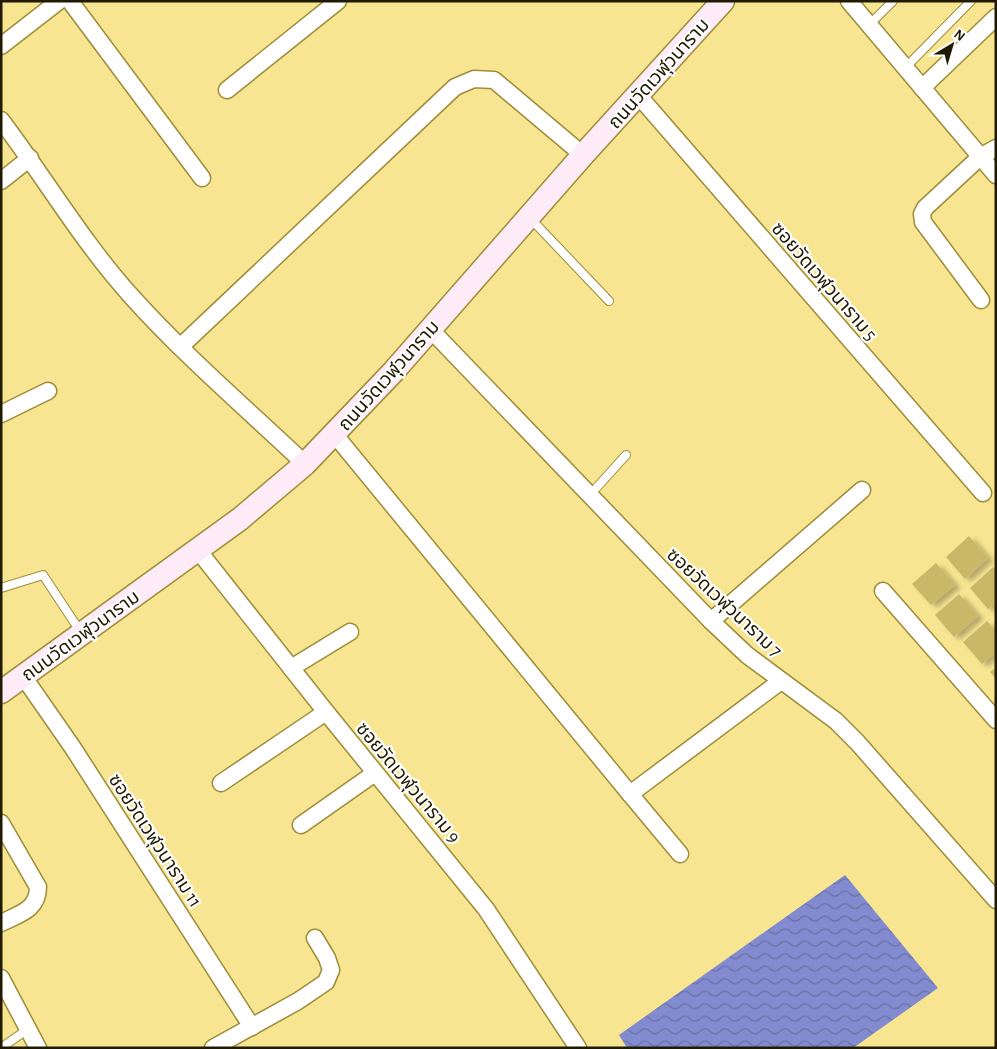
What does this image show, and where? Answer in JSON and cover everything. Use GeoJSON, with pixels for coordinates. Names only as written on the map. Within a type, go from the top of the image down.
{"type":"FeatureCollection","features":[{"type":"Feature","properties":{"kind":"street"},"geometry":{"type":"LineString","coordinates":[[1,46],[59,1]]}},
{"type":"Feature","properties":{"kind":"street"},"geometry":{"type":"LineString","coordinates":[[70,1],[202,178]]}},
{"type":"Feature","properties":{"kind":"street"},"geometry":{"type":"LineString","coordinates":[[227,90],[338,1]]}},
{"type":"Feature","properties":{"kind":"street"},"geometry":{"type":"LineString","coordinates":[[849,1],[996,175]]}},
{"type":"Feature","properties":{"kind":"street","name":"ถนนวัดเวฬุวนาราม"},"geometry":{"type":"LineString","coordinates":[[1,692],[240,520],[305,464],[334,435],[720,2]]}},
{"type":"Feature","properties":{"kind":"street"},"geometry":{"type":"LineString","coordinates":[[922,88],[996,17]]}},
{"type":"Feature","properties":{"kind":"street"},"geometry":{"type":"LineString","coordinates":[[180,347],[455,87],[474,78],[494,80],[583,155]]}},
{"type":"Feature","properties":{"kind":"street","name":"ซอยวัดเวฬุวนาราม 5"},"geometry":{"type":"LineString","coordinates":[[638,95],[982,492]]}},
{"type":"Feature","properties":{"kind":"street"},"geometry":{"type":"LineString","coordinates":[[1,120],[30,158],[93,249],[132,297],[180,347],[305,464]]}},
{"type":"Feature","properties":{"kind":"street"},"geometry":{"type":"LineString","coordinates":[[981,300],[923,222],[922,214],[925,208],[980,157],[996,148]]}},
{"type":"Feature","properties":{"kind":"street"},"geometry":{"type":"LineString","coordinates":[[1,181],[30,158]]}},
{"type":"Feature","properties":{"kind":"street","name":"ซอยวัดเวฬุวนาราม 7"},"geometry":{"type":"LineString","coordinates":[[430,328],[710,621],[747,655],[836,720],[996,900]]}},
{"type":"Feature","properties":{"kind":"street"},"geometry":{"type":"LineString","coordinates":[[1,414],[48,391]]}},
{"type":"Feature","properties":{"kind":"street"},"geometry":{"type":"LineString","coordinates":[[334,435],[680,854]]}},
{"type":"Feature","properties":{"kind":"street"},"geometry":{"type":"LineString","coordinates":[[710,621],[862,490]]}},
{"type":"Feature","properties":{"kind":"street","name":"ซอยวัดเวฬุวนาราม 9"},"geometry":{"type":"LineString","coordinates":[[197,550],[486,909],[578,1048]]}},
{"type":"Feature","properties":{"kind":"street"},"geometry":{"type":"LineString","coordinates":[[883,591],[996,720]]}},
{"type":"Feature","properties":{"kind":"street"},"geometry":{"type":"LineString","coordinates":[[291,668],[350,632]]}},
{"type":"Feature","properties":{"kind":"street","name":"ซอยวัดเวฬุวนาราม 11"},"geometry":{"type":"LineString","coordinates":[[23,676],[78,756],[252,1027]]}},
{"type":"Feature","properties":{"kind":"street"},"geometry":{"type":"LineString","coordinates":[[630,794],[781,681]]}},
{"type":"Feature","properties":{"kind":"street"},"geometry":{"type":"LineString","coordinates":[[221,783],[326,712]]}},
{"type":"Feature","properties":{"kind":"street"},"geometry":{"type":"LineString","coordinates":[[301,825],[375,773]]}},
{"type":"Feature","properties":{"kind":"street"},"geometry":{"type":"LineString","coordinates":[[1,823],[38,887],[38,898],[32,906],[1,924]]}},
{"type":"Feature","properties":{"kind":"street"},"geometry":{"type":"LineString","coordinates":[[213,1048],[252,1027],[326,982],[331,970],[327,958],[315,938]]}},
{"type":"Feature","properties":{"kind":"street"},"geometry":{"type":"LineString","coordinates":[[1,978],[38,1048]]}},
{"type":"Feature","properties":{"kind":"lane"},"geometry":{"type":"LineString","coordinates":[[869,25],[893,1]]}},
{"type":"Feature","properties":{"kind":"lane"},"geometry":{"type":"LineString","coordinates":[[905,68],[972,1]]}},
{"type":"Feature","properties":{"kind":"lane"},"geometry":{"type":"LineString","coordinates":[[529,216],[609,301]]}},
{"type":"Feature","properties":{"kind":"lane"},"geometry":{"type":"LineString","coordinates":[[589,496],[626,455]]}},
{"type":"Feature","properties":{"kind":"lane"},"geometry":{"type":"LineString","coordinates":[[1,588],[43,575],[81,634]]}},
{"type":"Feature","properties":{"kind":"lane"},"geometry":{"type":"LineString","coordinates":[[1,1048],[28,1029]]}},
{"type":"Feature","properties":{"kind":"water"},"geometry":{"type":"Polygon","coordinates":[[[845,875],[938,988],[853,1048],[627,1048],[619,1035],[845,875]]]}},
{"type":"Feature","properties":{"kind":"building"},"geometry":{"type":"Polygon","coordinates":[[[969,536],[988,558],[965,579],[946,557],[969,536]]]}},
{"type":"Feature","properties":{"kind":"building"},"geometry":{"type":"Polygon","coordinates":[[[936,563],[955,585],[931,605],[912,584],[936,563]]]}},
{"type":"Feature","properties":{"kind":"building"},"geometry":{"type":"Polygon","coordinates":[[[993,567],[996,570],[996,603],[988,609],[970,588],[993,567]]]}},
{"type":"Feature","properties":{"kind":"building"},"geometry":{"type":"Polygon","coordinates":[[[959,594],[978,616],[954,637],[935,615],[959,594]]]}},
{"type":"Feature","properties":{"kind":"building"},"geometry":{"type":"Polygon","coordinates":[[[987,621],[996,631],[996,652],[982,664],[963,642],[987,621]]]}},
{"type":"Feature","properties":{"kind":"building"},"geometry":{"type":"Polygon","coordinates":[[[996,667],[996,679],[990,672],[996,667]]]}}]}
